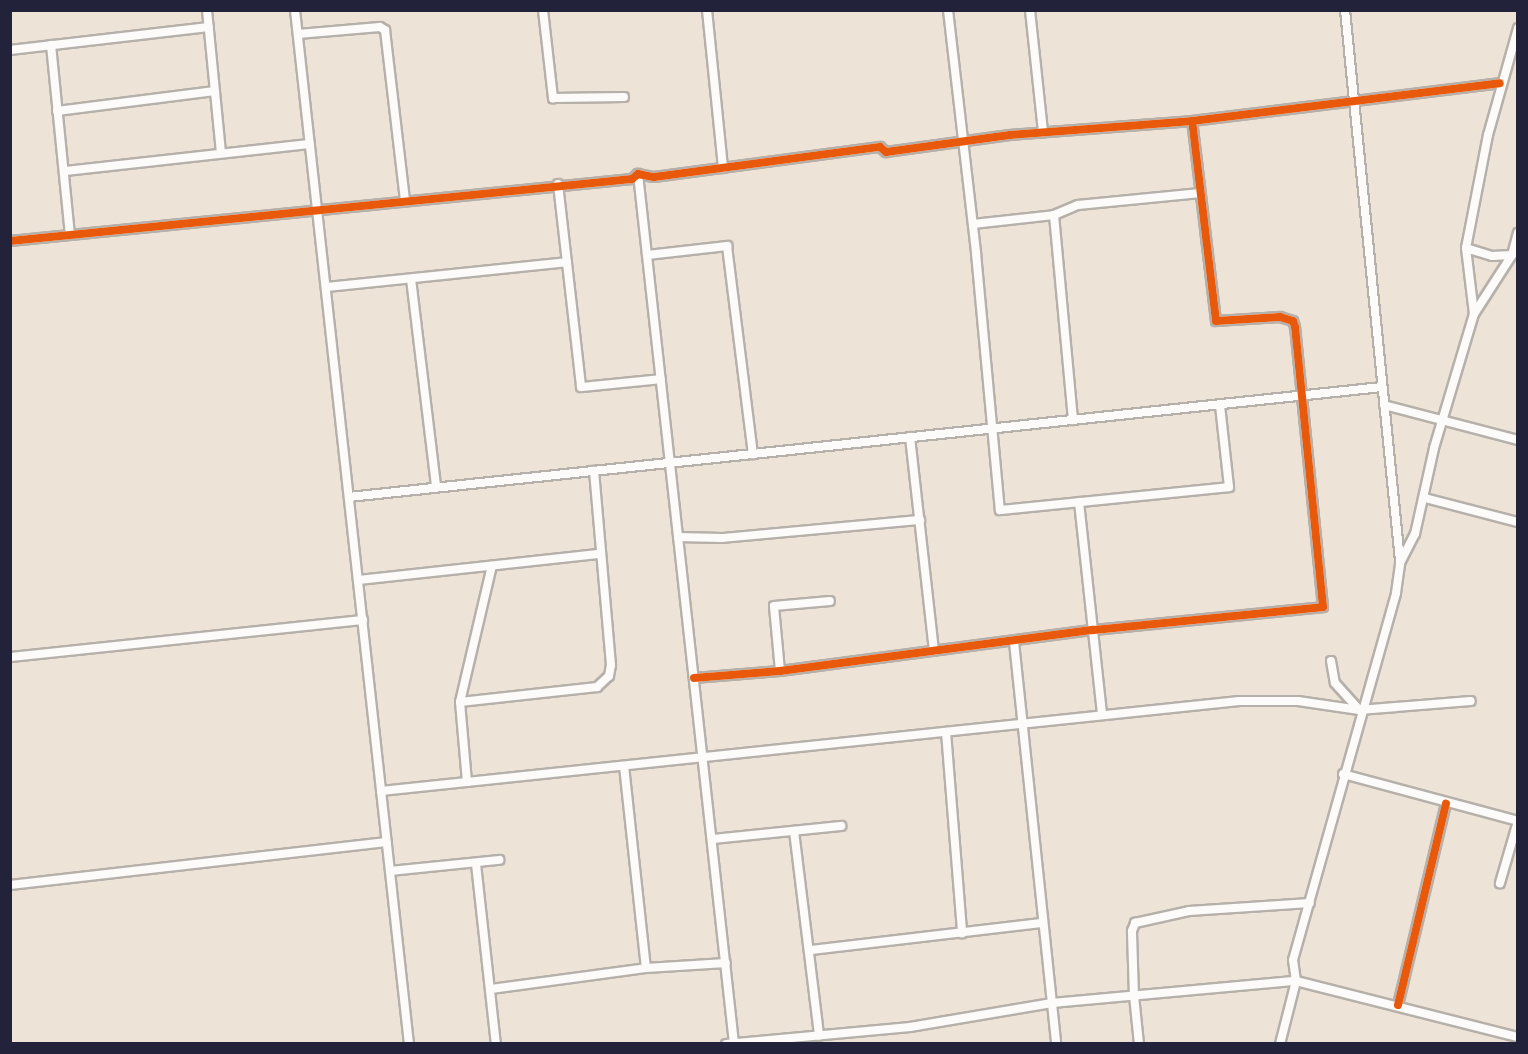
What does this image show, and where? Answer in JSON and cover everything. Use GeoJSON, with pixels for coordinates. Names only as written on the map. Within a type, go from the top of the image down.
{"type":"FeatureCollection","features":[{"type":"Feature","properties":{"kind":"street"},"geometry":{"type":"LineString","coordinates":[[207,10],[221,153]]}},
{"type":"Feature","properties":{"kind":"street"},"geometry":{"type":"LineString","coordinates":[[296,10],[409,1044]]}},
{"type":"Feature","properties":{"kind":"street"},"geometry":{"type":"LineString","coordinates":[[543,10],[553,98],[624,97]]}},
{"type":"Feature","properties":{"kind":"street"},"geometry":{"type":"LineString","coordinates":[[706,10],[723,168]]}},
{"type":"Feature","properties":{"kind":"street"},"geometry":{"type":"LineString","coordinates":[[948,10],[961,141],[973,224],[1000,510],[1229,487],[1220,405]]}},
{"type":"Feature","properties":{"kind":"street"},"geometry":{"type":"LineString","coordinates":[[1030,10],[1043,132]]}},
{"type":"Feature","properties":{"kind":"street"},"geometry":{"type":"LineString","coordinates":[[1280,1044],[1296,981],[1293,960],[1343,774],[1396,593],[1400,564],[1345,10]]}},
{"type":"Feature","properties":{"kind":"street"},"geometry":{"type":"LineString","coordinates":[[10,50],[209,27]]}},
{"type":"Feature","properties":{"kind":"street"},"geometry":{"type":"LineString","coordinates":[[298,34],[380,27],[385,30],[405,201]]}},
{"type":"Feature","properties":{"kind":"street"},"geometry":{"type":"LineString","coordinates":[[1474,314],[1466,248],[1500,83],[1518,28]]}},
{"type":"Feature","properties":{"kind":"street"},"geometry":{"type":"LineString","coordinates":[[51,45],[70,234]]}},
{"type":"Feature","properties":{"kind":"street"},"geometry":{"type":"LineString","coordinates":[[10,241],[317,208],[632,178],[638,174],[654,177],[880,147],[886,152],[1043,132],[1192,121],[1354,99],[1500,83]]}},
{"type":"Feature","properties":{"kind":"street"},"geometry":{"type":"LineString","coordinates":[[57,111],[215,91]]}},
{"type":"Feature","properties":{"kind":"street"},"geometry":{"type":"LineString","coordinates":[[694,678],[780,671],[1093,630],[1323,607],[1293,321],[1280,317],[1216,321],[1192,121]]}},
{"type":"Feature","properties":{"kind":"street"},"geometry":{"type":"LineString","coordinates":[[65,171],[310,144]]}},
{"type":"Feature","properties":{"kind":"street"},"geometry":{"type":"LineString","coordinates":[[638,174],[726,963],[732,1043],[910,1028],[1052,1003],[1296,981],[1518,1037]]}},
{"type":"Feature","properties":{"kind":"street"},"geometry":{"type":"LineString","coordinates":[[558,184],[581,387],[661,380]]}},
{"type":"Feature","properties":{"kind":"street"},"geometry":{"type":"LineString","coordinates":[[973,224],[1054,215],[1078,205],[1200,193]]}},
{"type":"Feature","properties":{"kind":"street"},"geometry":{"type":"LineString","coordinates":[[1054,215],[1073,420]]}},
{"type":"Feature","properties":{"kind":"street"},"geometry":{"type":"LineString","coordinates":[[1400,564],[1415,534],[1442,420],[1474,314],[1512,255],[1518,232]]}},
{"type":"Feature","properties":{"kind":"street"},"geometry":{"type":"LineString","coordinates":[[647,255],[727,246],[753,454]]}},
{"type":"Feature","properties":{"kind":"street"},"geometry":{"type":"LineString","coordinates":[[1466,248],[1492,256],[1512,255]]}},
{"type":"Feature","properties":{"kind":"street"},"geometry":{"type":"LineString","coordinates":[[326,287],[567,262]]}},
{"type":"Feature","properties":{"kind":"street"},"geometry":{"type":"LineString","coordinates":[[411,279],[436,488]]}},
{"type":"Feature","properties":{"kind":"street"},"geometry":{"type":"LineString","coordinates":[[349,497],[1382,387]]}},
{"type":"Feature","properties":{"kind":"street"},"geometry":{"type":"LineString","coordinates":[[1384,405],[1518,440]]}},
{"type":"Feature","properties":{"kind":"street"},"geometry":{"type":"LineString","coordinates":[[910,437],[934,651]]}},
{"type":"Feature","properties":{"kind":"street"},"geometry":{"type":"LineString","coordinates":[[460,702],[603,685],[611,665],[599,554],[594,471]]}},
{"type":"Feature","properties":{"kind":"street"},"geometry":{"type":"LineString","coordinates":[[1425,498],[1518,522]]}},
{"type":"Feature","properties":{"kind":"street"},"geometry":{"type":"LineString","coordinates":[[1079,502],[1102,714]]}},
{"type":"Feature","properties":{"kind":"street"},"geometry":{"type":"LineString","coordinates":[[678,537],[722,538],[920,520]]}},
{"type":"Feature","properties":{"kind":"street"},"geometry":{"type":"LineString","coordinates":[[358,580],[599,554]]}},
{"type":"Feature","properties":{"kind":"street"},"geometry":{"type":"LineString","coordinates":[[467,782],[460,702],[492,566]]}},
{"type":"Feature","properties":{"kind":"street"},"geometry":{"type":"LineString","coordinates":[[780,671],[774,606],[830,601]]}},
{"type":"Feature","properties":{"kind":"street"},"geometry":{"type":"LineString","coordinates":[[10,657],[363,620]]}},
{"type":"Feature","properties":{"kind":"street"},"geometry":{"type":"LineString","coordinates":[[1014,642],[1024,723],[1041,923],[1056,1044]]}},
{"type":"Feature","properties":{"kind":"street"},"geometry":{"type":"LineString","coordinates":[[1331,661],[1335,683],[1361,710]]}},
{"type":"Feature","properties":{"kind":"street"},"geometry":{"type":"LineString","coordinates":[[381,791],[1102,714],[1267,699],[1361,710],[1471,701]]}},
{"type":"Feature","properties":{"kind":"street"},"geometry":{"type":"LineString","coordinates":[[946,732],[962,933]]}},
{"type":"Feature","properties":{"kind":"street"},"geometry":{"type":"LineString","coordinates":[[624,766],[646,968]]}},
{"type":"Feature","properties":{"kind":"street"},"geometry":{"type":"LineString","coordinates":[[1343,774],[1446,804],[1518,821],[1500,883]]}},
{"type":"Feature","properties":{"kind":"street"},"geometry":{"type":"LineString","coordinates":[[1398,1005],[1446,804]]}},
{"type":"Feature","properties":{"kind":"street"},"geometry":{"type":"LineString","coordinates":[[712,839],[842,826]]}},
{"type":"Feature","properties":{"kind":"street"},"geometry":{"type":"LineString","coordinates":[[794,831],[811,950],[819,1035]]}},
{"type":"Feature","properties":{"kind":"street"},"geometry":{"type":"LineString","coordinates":[[10,885],[387,842]]}},
{"type":"Feature","properties":{"kind":"street"},"geometry":{"type":"LineString","coordinates":[[390,871],[499,860]]}},
{"type":"Feature","properties":{"kind":"street"},"geometry":{"type":"LineString","coordinates":[[476,864],[495,1044]]}},
{"type":"Feature","properties":{"kind":"street"},"geometry":{"type":"LineString","coordinates":[[1139,1044],[1134,996],[1132,931],[1135,923],[1189,911],[1310,903]]}},
{"type":"Feature","properties":{"kind":"street"},"geometry":{"type":"LineString","coordinates":[[811,950],[1041,923]]}},
{"type":"Feature","properties":{"kind":"street"},"geometry":{"type":"LineString","coordinates":[[491,989],[646,968],[726,963]]}},
{"type":"Feature","properties":{"kind":"cycle path"},"geometry":{"type":"LineString","coordinates":[[10,241],[632,179],[638,174],[654,177],[880,147],[886,152],[1010,135],[1192,121],[1500,83]]}},
{"type":"Feature","properties":{"kind":"cycle path"},"geometry":{"type":"LineString","coordinates":[[694,678],[780,671],[1093,630],[1323,607],[1295,327],[1293,321],[1280,317],[1216,321],[1192,121]]}},
{"type":"Feature","properties":{"kind":"cycle path"},"geometry":{"type":"LineString","coordinates":[[1398,1005],[1446,804]]}}]}
